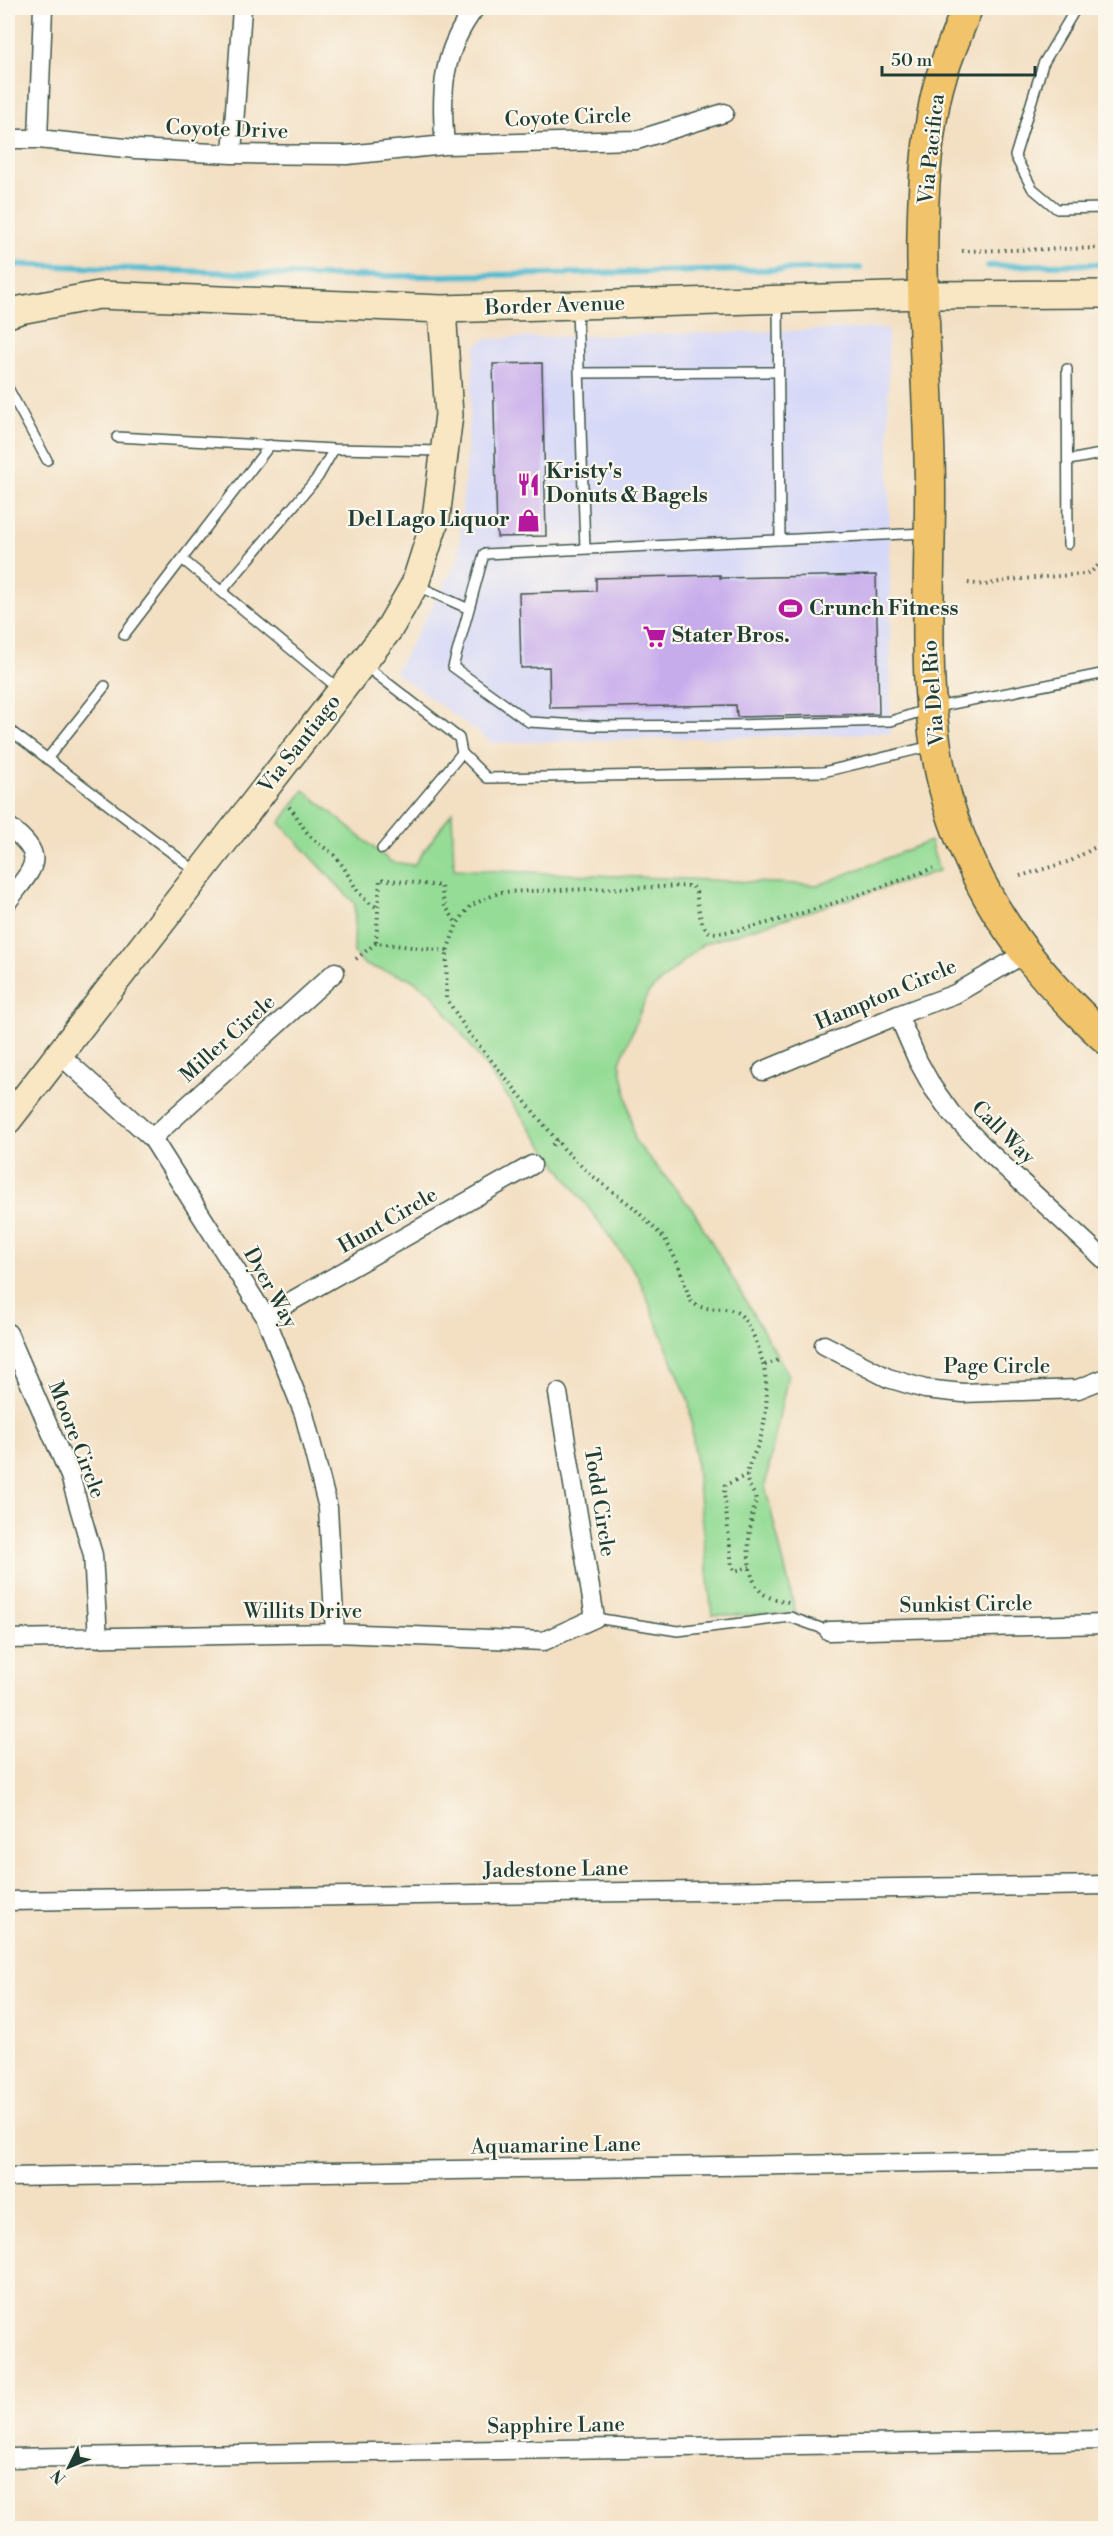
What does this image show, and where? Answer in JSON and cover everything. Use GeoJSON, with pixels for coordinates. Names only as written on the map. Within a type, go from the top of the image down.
{"type":"FeatureCollection","features":[{"type":"Feature","properties":{"kind":"main road","name":"Via Pacifica"},"geometry":{"type":"LineString","coordinates":[[924,295],[923,236],[928,146],[934,105],[943,69],[968,8]]}},
{"type":"Feature","properties":{"kind":"main road","name":"Via Del Rio"},"geometry":{"type":"LineString","coordinates":[[924,295],[932,708],[936,745],[950,808],[966,854],[992,906],[1024,954],[1059,995],[1106,1039]]}},
{"type":"Feature","properties":{"kind":"street"},"geometry":{"type":"LineString","coordinates":[[38,139],[43,8]]}},
{"type":"Feature","properties":{"kind":"street"},"geometry":{"type":"LineString","coordinates":[[232,154],[242,8]]}},
{"type":"Feature","properties":{"kind":"street"},"geometry":{"type":"LineString","coordinates":[[445,145],[441,107],[446,65],[460,27],[475,8]]}},
{"type":"Feature","properties":{"kind":"street","name":"Coyote Circle"},"geometry":{"type":"LineString","coordinates":[[445,145],[637,140],[724,112]]}},
{"type":"Feature","properties":{"kind":"street","name":"Coyote Drive"},"geometry":{"type":"LineString","coordinates":[[8,139],[38,139],[135,149],[232,154],[347,155],[445,145]]}},
{"type":"Feature","properties":{"kind":"street","name":"Border Avenue"},"geometry":{"type":"LineString","coordinates":[[10,311],[99,295],[442,309],[924,295],[1106,294]]}},
{"type":"Feature","properties":{"kind":"street","name":"Via Santiago"},"geometry":{"type":"LineString","coordinates":[[8,1120],[389,629],[415,584],[436,518],[446,451],[448,415],[442,309]]}},
{"type":"Feature","properties":{"kind":"street"},"geometry":{"type":"LineString","coordinates":[[8,826],[27,841],[33,854],[32,869],[8,901]]}},
{"type":"Feature","properties":{"kind":"street","name":"Hampton Circle"},"geometry":{"type":"LineString","coordinates":[[763,1071],[955,994],[1024,954]]}},
{"type":"Feature","properties":{"kind":"street","name":"Miller Circle"},"geometry":{"type":"LineString","coordinates":[[152,1138],[335,972]]}},
{"type":"Feature","properties":{"kind":"street","name":"Call Way"},"geometry":{"type":"LineString","coordinates":[[898,1015],[933,1088],[951,1113],[990,1153],[1106,1261]]}},
{"type":"Feature","properties":{"kind":"street","name":"Dyer Way"},"geometry":{"type":"LineString","coordinates":[[59,1054],[152,1138],[265,1316],[304,1414],[328,1508],[335,1633]]}},
{"type":"Feature","properties":{"kind":"street","name":"Hunt Circle"},"geometry":{"type":"LineString","coordinates":[[265,1316],[532,1164]]}},
{"type":"Feature","properties":{"kind":"street","name":"Moore Circle"},"geometry":{"type":"LineString","coordinates":[[8,1333],[70,1476],[93,1555],[98,1638]]}},
{"type":"Feature","properties":{"kind":"street","name":"Page Circle"},"geometry":{"type":"LineString","coordinates":[[824,1345],[888,1378],[925,1389],[963,1393],[1078,1389],[1106,1378]]}},
{"type":"Feature","properties":{"kind":"street","name":"Todd Circle"},"geometry":{"type":"LineString","coordinates":[[558,1393],[595,1618]]}},
{"type":"Feature","properties":{"kind":"street","name":"Willits Drive"},"geometry":{"type":"LineString","coordinates":[[8,1639],[335,1633],[544,1641],[595,1618]]}},
{"type":"Feature","properties":{"kind":"street","name":"Sunkist Circle"},"geometry":{"type":"LineString","coordinates":[[829,1631],[1106,1624]]}},
{"type":"Feature","properties":{"kind":"street","name":"Jadestone Lane"},"geometry":{"type":"LineString","coordinates":[[8,1901],[1106,1885]]}},
{"type":"Feature","properties":{"kind":"street","name":"Aquamarine Lane"},"geometry":{"type":"LineString","coordinates":[[8,2177],[1106,2160]]}},
{"type":"Feature","properties":{"kind":"street","name":"Sapphire Lane"},"geometry":{"type":"LineString","coordinates":[[8,2458],[1106,2440]]}},
{"type":"Feature","properties":{"kind":"lane"},"geometry":{"type":"LineString","coordinates":[[1076,8],[1043,64],[1015,156],[1032,188],[1057,209],[1106,208]]}},
{"type":"Feature","properties":{"kind":"lane"},"geometry":{"type":"LineString","coordinates":[[778,300],[780,540]]}},
{"type":"Feature","properties":{"kind":"lane"},"geometry":{"type":"LineString","coordinates":[[576,305],[585,549]]}},
{"type":"Feature","properties":{"kind":"lane"},"geometry":{"type":"LineString","coordinates":[[1067,369],[1068,544]]}},
{"type":"Feature","properties":{"kind":"lane"},"geometry":{"type":"LineString","coordinates":[[579,373],[778,372]]}},
{"type":"Feature","properties":{"kind":"lane"},"geometry":{"type":"LineString","coordinates":[[8,388],[47,460]]}},
{"type":"Feature","properties":{"kind":"lane"},"geometry":{"type":"LineString","coordinates":[[117,437],[334,449],[446,451]]}},
{"type":"Feature","properties":{"kind":"lane"},"geometry":{"type":"LineString","coordinates":[[124,635],[270,445]]}},
{"type":"Feature","properties":{"kind":"lane"},"geometry":{"type":"LineString","coordinates":[[222,591],[318,477],[334,449]]}},
{"type":"Feature","properties":{"kind":"lane"},"geometry":{"type":"LineString","coordinates":[[1069,460],[1106,453]]}},
{"type":"Feature","properties":{"kind":"lane"},"geometry":{"type":"LineString","coordinates":[[930,533],[484,554],[453,667],[529,722],[598,726],[891,722],[932,708],[1106,673]]}},
{"type":"Feature","properties":{"kind":"lane"},"geometry":{"type":"LineString","coordinates":[[182,559],[341,690]]}},
{"type":"Feature","properties":{"kind":"lane"},"geometry":{"type":"LineString","coordinates":[[415,584],[469,609]]}},
{"type":"Feature","properties":{"kind":"lane"},"geometry":{"type":"LineString","coordinates":[[362,664],[459,738],[462,753],[487,778],[822,772],[936,745]]}},
{"type":"Feature","properties":{"kind":"lane"},"geometry":{"type":"LineString","coordinates":[[47,759],[105,686]]}},
{"type":"Feature","properties":{"kind":"lane"},"geometry":{"type":"LineString","coordinates":[[8,729],[199,874]]}},
{"type":"Feature","properties":{"kind":"lane"},"geometry":{"type":"LineString","coordinates":[[382,849],[462,753]]}},
{"type":"Feature","properties":{"kind":"lane"},"geometry":{"type":"LineString","coordinates":[[595,1618],[678,1631],[790,1617],[829,1631]]}},
{"type":"Feature","properties":{"kind":"path"},"geometry":{"type":"LineString","coordinates":[[962,251],[1106,248]]}},
{"type":"Feature","properties":{"kind":"path"},"geometry":{"type":"LineString","coordinates":[[969,583],[985,585],[1009,580],[1084,574],[1091,572],[1106,558]]}},
{"type":"Feature","properties":{"kind":"path"},"geometry":{"type":"LineString","coordinates":[[289,807],[299,818],[310,837],[335,855],[352,884],[366,901],[377,907]]}},
{"type":"Feature","properties":{"kind":"path"},"geometry":{"type":"LineString","coordinates":[[1020,876],[1071,861],[1106,841]]}},
{"type":"Feature","properties":{"kind":"path"},"geometry":{"type":"LineString","coordinates":[[796,1608],[788,1602],[770,1598],[762,1593],[755,1586],[750,1567],[749,1534],[756,1500],[748,1485],[747,1476],[764,1425],[767,1387],[765,1365],[740,1315],[728,1310],[704,1309],[694,1305],[690,1300],[679,1266],[665,1239],[623,1198],[586,1171],[557,1140],[468,1032],[446,998],[447,951],[463,913],[476,902],[500,892],[688,885],[696,892],[702,920],[708,932],[735,931],[840,902],[933,868]]}},
{"type":"Feature","properties":{"kind":"path"},"geometry":{"type":"LineString","coordinates":[[376,943],[380,879],[441,886],[444,904],[457,924]]}},
{"type":"Feature","properties":{"kind":"path"},"geometry":{"type":"LineString","coordinates":[[356,959],[376,943],[447,951]]}},
{"type":"Feature","properties":{"kind":"path"},"geometry":{"type":"LineString","coordinates":[[552,1145],[557,1140]]}},
{"type":"Feature","properties":{"kind":"path"},"geometry":{"type":"LineString","coordinates":[[765,1365],[782,1359]]}},
{"type":"Feature","properties":{"kind":"path"},"geometry":{"type":"LineString","coordinates":[[747,1476],[726,1485],[724,1492],[732,1566],[735,1571],[750,1567]]}},
{"type":"Feature","properties":{"kind":"shaded area"},"geometry":{"type":"Polygon","coordinates":[[[888,328],[891,733],[492,743],[395,672],[458,560],[475,347],[485,339],[888,328]]]}},
{"type":"Feature","properties":{"kind":"green space"},"geometry":{"type":"Polygon","coordinates":[[[304,790],[391,862],[414,865],[452,812],[454,869],[819,885],[930,841],[939,871],[703,944],[648,993],[620,1062],[635,1141],[693,1210],[788,1374],[765,1486],[796,1614],[712,1615],[689,1402],[638,1276],[432,993],[409,978],[365,965],[354,953],[355,904],[280,823],[304,790]]]}},
{"type":"Feature","properties":{"kind":"building"},"geometry":{"type":"Polygon","coordinates":[[[542,363],[546,536],[497,537],[493,364],[542,363]]]}},
{"type":"Feature","properties":{"kind":"building"},"geometry":{"type":"Polygon","coordinates":[[[720,575],[720,578],[876,575],[879,714],[737,717],[736,705],[550,708],[549,667],[521,668],[519,593],[596,591],[596,578],[720,575]]]}},
{"type":"Feature","properties":{"kind":"waterway"},"geometry":{"type":"LineString","coordinates":[[8,264],[311,276],[439,276],[860,268]]}},
{"type":"Feature","properties":{"kind":"waterway"},"geometry":{"type":"LineString","coordinates":[[988,266],[1106,264]]}},
{"type":"Feature","properties":{"kind":"place","name":"Kristy's Donuts & Bagels"},"geometry":{"type":"Point","coordinates":[528,484]}},
{"type":"Feature","properties":{"kind":"place","name":"Del Lago Liquor"},"geometry":{"type":"Point","coordinates":[528,520]}},
{"type":"Feature","properties":{"kind":"place","name":"Crunch Fitness"},"geometry":{"type":"Point","coordinates":[791,609]}},
{"type":"Feature","properties":{"kind":"place","name":"Stater Bros."},"geometry":{"type":"Point","coordinates":[654,636]}}]}
